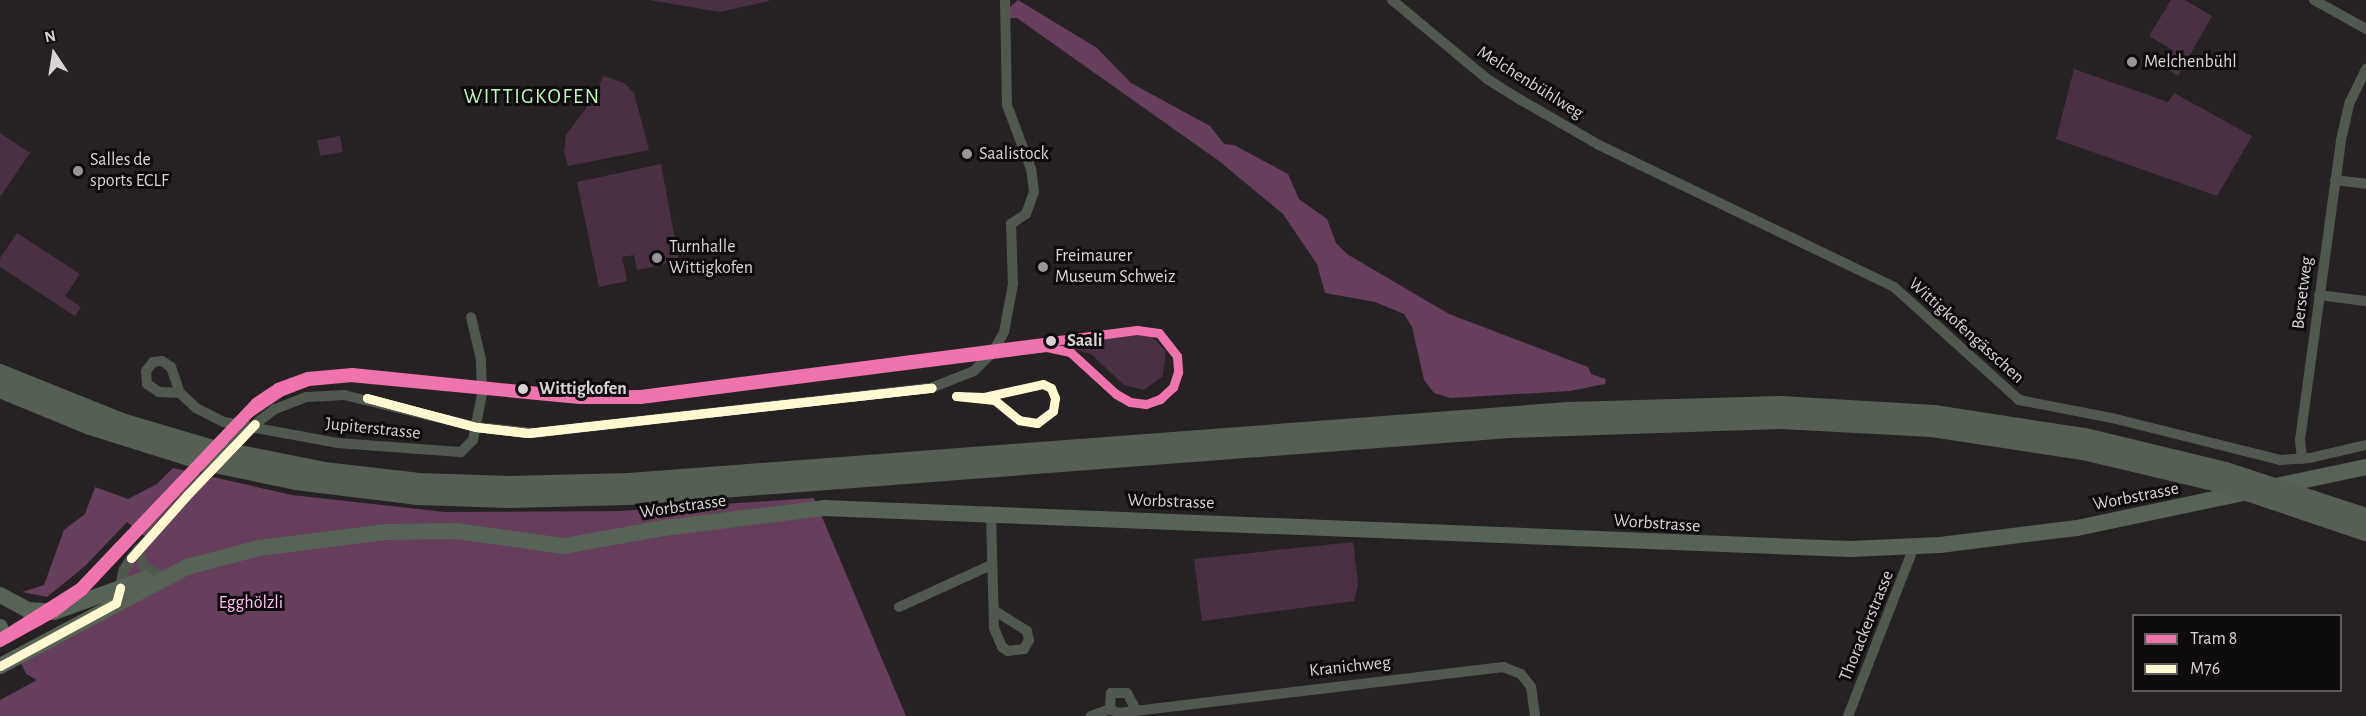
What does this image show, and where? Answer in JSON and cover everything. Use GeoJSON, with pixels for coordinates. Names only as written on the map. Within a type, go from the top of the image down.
{"type":"FeatureCollection","features":[{"type":"Feature","properties":{"kind":"highway"},"geometry":{"type":"LineString","coordinates":[[0,373],[103,416],[208,448],[324,471],[448,483],[661,480],[1508,415],[1750,405],[1862,408],[1993,421],[2135,447],[2249,477],[2366,517]]}},
{"type":"Feature","properties":{"kind":"highway"},"geometry":{"type":"LineString","coordinates":[[0,389],[109,433],[215,465],[323,486],[447,498],[549,499],[672,494],[1509,429],[1720,420],[1841,421],[1961,431],[2083,451],[2223,484],[2366,532]]}},
{"type":"Feature","properties":{"kind":"main road","name":"Worbstrasse"},"geometry":{"type":"LineString","coordinates":[[0,666],[118,595],[164,574],[259,548],[394,532],[456,531],[564,546],[812,509],[991,513],[1789,550],[1914,547],[2108,522],[2366,467]]}},
{"type":"Feature","properties":{"kind":"main road"},"geometry":{"type":"LineString","coordinates":[[0,595],[28,610],[54,612],[118,595]]}},
{"type":"Feature","properties":{"kind":"main road"},"geometry":{"type":"LineString","coordinates":[[0,627],[0,637]]}},
{"type":"Feature","properties":{"kind":"street","name":"Jupiterstrasse"},"geometry":{"type":"LineString","coordinates":[[118,595],[123,572],[138,549],[189,493],[264,417],[307,397],[344,395],[476,427],[534,433],[931,388],[956,381],[978,368],[1004,332],[1012,284],[1011,224],[1026,214],[1034,192],[1031,169],[1007,105],[1005,0]]}},
{"type":"Feature","properties":{"kind":"street","name":"Melchenbühlweg"},"geometry":{"type":"LineString","coordinates":[[1392,0],[1487,79],[1631,160]]}},
{"type":"Feature","properties":{"kind":"street"},"geometry":{"type":"LineString","coordinates":[[2314,0],[2366,29]]}},
{"type":"Feature","properties":{"kind":"street","name":"Bersetweg"},"geometry":{"type":"LineString","coordinates":[[2302,459],[2300,440],[2335,180],[2346,116],[2366,69]]}},
{"type":"Feature","properties":{"kind":"street","name":"Wittigkofengässchen"},"geometry":{"type":"LineString","coordinates":[[1631,160],[1872,274],[1894,287],[1994,382],[2019,400],[2123,420],[2280,460],[2302,459]]}},
{"type":"Feature","properties":{"kind":"street"},"geometry":{"type":"LineString","coordinates":[[2335,180],[2366,184]]}},
{"type":"Feature","properties":{"kind":"street"},"geometry":{"type":"LineString","coordinates":[[2319,295],[2366,301]]}},
{"type":"Feature","properties":{"kind":"street","name":"Jupiterstrasse"},"geometry":{"type":"LineString","coordinates":[[180,393],[202,412],[224,422],[337,443],[457,453],[469,447],[476,427],[483,375],[471,318]]}},
{"type":"Feature","properties":{"kind":"street"},"geometry":{"type":"LineString","coordinates":[[2302,459],[2366,445]]}},
{"type":"Feature","properties":{"kind":"street"},"geometry":{"type":"LineString","coordinates":[[991,513],[994,610]]}},
{"type":"Feature","properties":{"kind":"street","name":"Thorackerstrasse"},"geometry":{"type":"LineString","coordinates":[[1848,716],[1914,547]]}},
{"type":"Feature","properties":{"kind":"street"},"geometry":{"type":"LineString","coordinates":[[138,549],[144,567],[164,574]]}},
{"type":"Feature","properties":{"kind":"street"},"geometry":{"type":"LineString","coordinates":[[899,607],[991,565]]}},
{"type":"Feature","properties":{"kind":"street","name":"Kranichweg"},"geometry":{"type":"LineString","coordinates":[[1110,709],[1118,713],[1135,708],[1503,667],[1521,674],[1531,687],[1535,716]]}},
{"type":"Feature","properties":{"kind":"street"},"geometry":{"type":"LineString","coordinates":[[1091,716],[1110,709],[1111,693],[1118,690],[1127,693],[1135,708]]}},
{"type":"Feature","properties":{"kind":"shaded area"},"geometry":{"type":"Polygon","coordinates":[[[649,0],[769,0],[769,1],[720,12],[649,0]]]}},
{"type":"Feature","properties":{"kind":"shaded area"},"geometry":{"type":"Polygon","coordinates":[[[2171,0],[2185,0],[2212,16],[2178,76],[2161,65],[2171,49],[2149,36],[2171,0]]]}},
{"type":"Feature","properties":{"kind":"shaded area"},"geometry":{"type":"Polygon","coordinates":[[[2074,69],[2168,102],[2174,93],[2252,136],[2217,196],[2056,139],[2074,69]]]}},
{"type":"Feature","properties":{"kind":"shaded area"},"geometry":{"type":"Polygon","coordinates":[[[603,76],[624,83],[634,93],[649,150],[568,166],[564,152],[566,135],[596,95],[603,76]]]}},
{"type":"Feature","properties":{"kind":"shaded area"},"geometry":{"type":"Polygon","coordinates":[[[0,133],[30,153],[0,197],[0,133]]]}},
{"type":"Feature","properties":{"kind":"shaded area"},"geometry":{"type":"Polygon","coordinates":[[[340,136],[343,152],[320,156],[317,140],[340,136]]]}},
{"type":"Feature","properties":{"kind":"shaded area"},"geometry":{"type":"Polygon","coordinates":[[[661,164],[679,261],[637,270],[634,255],[622,257],[627,281],[599,287],[577,182],[661,164]]]}},
{"type":"Feature","properties":{"kind":"shaded area"},"geometry":{"type":"Polygon","coordinates":[[[17,233],[80,274],[65,296],[81,307],[75,316],[0,267],[0,258],[17,233]]]}},
{"type":"Feature","properties":{"kind":"shaded area"},"geometry":{"type":"Polygon","coordinates":[[[1135,334],[1150,335],[1166,351],[1163,376],[1144,390],[1124,385],[1091,354],[1054,344],[1135,334]]]}},
{"type":"Feature","properties":{"kind":"shaded area"},"geometry":{"type":"Polygon","coordinates":[[[1353,542],[1358,584],[1354,601],[1202,621],[1194,559],[1353,542]]]}},
{"type":"Feature","properties":{"kind":"green space"},"geometry":{"type":"Polygon","coordinates":[[[1018,0],[1097,48],[1131,83],[1210,126],[1224,144],[1234,145],[1288,174],[1299,199],[1327,219],[1336,243],[1347,254],[1449,314],[1588,367],[1591,374],[1606,379],[1605,384],[1570,391],[1451,398],[1434,393],[1424,380],[1412,327],[1404,314],[1375,302],[1325,293],[1317,264],[1283,214],[1219,161],[1017,18],[1009,18],[1010,7],[1018,0]]]}},
{"type":"Feature","properties":{"kind":"green space","name":"Egghölzli"},"geometry":{"type":"Polygon","coordinates":[[[173,468],[292,495],[445,512],[619,511],[814,498],[906,716],[0,716],[0,700],[37,680],[26,674],[18,657],[132,595],[125,584],[128,569],[148,539],[127,522],[85,566],[47,597],[22,592],[44,585],[64,530],[85,514],[95,487],[128,499],[157,484],[173,468]]]}},
{"type":"Feature","properties":{"kind":"tram line","name":"8"},"geometry":{"type":"LineString","coordinates":[[0,637],[79,587],[255,402],[277,387],[307,376],[352,372],[578,395],[640,394],[1137,330],[1159,333],[1177,356],[1178,372],[1173,387],[1160,399],[1146,404],[1130,402],[1116,394],[1070,352],[1046,347],[640,399],[579,399],[352,377],[308,381],[280,392],[249,413],[82,591],[54,612],[0,642]]}},
{"type":"Feature","properties":{"kind":"transit line","name":"M76"},"geometry":{"type":"LineString","coordinates":[[1043,384],[1051,388],[1055,398],[1053,411],[1037,423],[1019,420],[994,400],[956,396],[984,397],[1043,384]]}},
{"type":"Feature","properties":{"kind":"transit line","name":"M76"},"geometry":{"type":"LineString","coordinates":[[528,433],[931,388]]}},
{"type":"Feature","properties":{"kind":"transit line","name":"M76"},"geometry":{"type":"LineString","coordinates":[[528,433],[931,388]]}},
{"type":"Feature","properties":{"kind":"transit line","name":"M76"},"geometry":{"type":"LineString","coordinates":[[367,398],[476,427]]}},
{"type":"Feature","properties":{"kind":"transit line","name":"M76"},"geometry":{"type":"LineString","coordinates":[[367,398],[476,427]]}},
{"type":"Feature","properties":{"kind":"transit line","name":"M76"},"geometry":{"type":"LineString","coordinates":[[189,493],[255,424]]}},
{"type":"Feature","properties":{"kind":"transit line","name":"M76"},"geometry":{"type":"LineString","coordinates":[[189,493],[255,424]]}},
{"type":"Feature","properties":{"kind":"transit line","name":"M76"},"geometry":{"type":"LineString","coordinates":[[476,427],[528,433]]}},
{"type":"Feature","properties":{"kind":"transit line","name":"M76"},"geometry":{"type":"LineString","coordinates":[[476,427],[528,433]]}},
{"type":"Feature","properties":{"kind":"transit line","name":"M76"},"geometry":{"type":"LineString","coordinates":[[131,558],[189,493]]}},
{"type":"Feature","properties":{"kind":"transit line","name":"M76"},"geometry":{"type":"LineString","coordinates":[[131,558],[189,493]]}},
{"type":"Feature","properties":{"kind":"transit line","name":"M76"},"geometry":{"type":"LineString","coordinates":[[0,666],[116,603],[120,588]]}},
{"type":"Feature","properties":{"kind":"place","name":"Melchenbühl"},"geometry":{"type":"Point","coordinates":[2132,62]}},
{"type":"Feature","properties":{"kind":"place","name":"Saalistock"},"geometry":{"type":"Point","coordinates":[967,154]}},
{"type":"Feature","properties":{"kind":"place","name":"Salles de sports ECLF"},"geometry":{"type":"Point","coordinates":[78,171]}},
{"type":"Feature","properties":{"kind":"place","name":"Turnhalle Wittigkofen"},"geometry":{"type":"Point","coordinates":[657,258]}},
{"type":"Feature","properties":{"kind":"place","name":"Freimaurer Museum Schweiz"},"geometry":{"type":"Point","coordinates":[1043,267]}},
{"type":"Feature","properties":{"kind":"place","name":"Saali"},"geometry":{"type":"Point","coordinates":[1051,341]}},
{"type":"Feature","properties":{"kind":"place","name":"Wittigkofen"},"geometry":{"type":"Point","coordinates":[523,389]}},
{"type":"Feature","properties":{"kind":"district","name":"WITTIGKOFEN"},"geometry":{"type":"Point","coordinates":[532,97]}}]}
